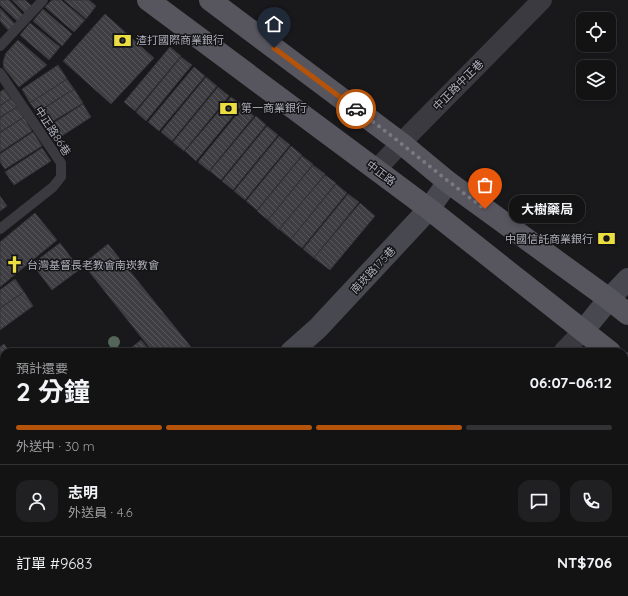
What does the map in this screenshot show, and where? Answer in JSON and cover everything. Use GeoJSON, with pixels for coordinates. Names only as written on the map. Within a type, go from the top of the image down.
{"type":"FeatureCollection","features":[{"type":"Feature","properties":{"kind":"main road"},"geometry":{"type":"LineString","coordinates":[[210,0],[401,143],[448,182],[628,314]]}},
{"type":"Feature","properties":{"kind":"main road","name":"中正路"},"geometry":{"type":"LineString","coordinates":[[152,1],[429,210],[605,348]]}},
{"type":"Feature","properties":{"kind":"street","name":"中正路中正巷"},"geometry":{"type":"LineString","coordinates":[[376,170],[542,0]]}},
{"type":"Feature","properties":{"kind":"street","name":"南崁路175巷"},"geometry":{"type":"LineString","coordinates":[[296,348],[318,328],[429,210],[448,182]]}},
{"type":"Feature","properties":{"kind":"street"},"geometry":{"type":"LineString","coordinates":[[567,348],[628,279]]}},
{"type":"Feature","properties":{"kind":"lane"},"geometry":{"type":"LineString","coordinates":[[0,46],[43,0]]}},
{"type":"Feature","properties":{"kind":"lane","name":"中正路86巷"},"geometry":{"type":"LineString","coordinates":[[0,73],[61,163],[61,177],[53,187],[0,229]]}},
{"type":"Feature","properties":{"kind":"building"},"geometry":{"type":"Polygon","coordinates":[[[0,0],[9,0],[24,16],[18,22],[0,5],[0,0]]]}},
{"type":"Feature","properties":{"kind":"building"},"geometry":{"type":"Polygon","coordinates":[[[12,0],[25,0],[33,7],[26,14],[12,0]]]}},
{"type":"Feature","properties":{"kind":"building"},"geometry":{"type":"Polygon","coordinates":[[[52,0],[61,0],[85,20],[74,32],[45,7],[52,0]]]}},
{"type":"Feature","properties":{"kind":"building"},"geometry":{"type":"Polygon","coordinates":[[[64,0],[89,0],[96,6],[86,19],[64,0]]]}},
{"type":"Feature","properties":{"kind":"building"},"geometry":{"type":"Polygon","coordinates":[[[0,8],[16,25],[9,31],[0,21],[0,8]]]}},
{"type":"Feature","properties":{"kind":"building"},"geometry":{"type":"Polygon","coordinates":[[[43,9],[72,34],[62,46],[33,21],[43,9]]]}},
{"type":"Feature","properties":{"kind":"building"},"geometry":{"type":"Polygon","coordinates":[[[105,14],[154,58],[111,104],[63,61],[105,14]]]}},
{"type":"Feature","properties":{"kind":"building"},"geometry":{"type":"Polygon","coordinates":[[[30,23],[60,47],[49,60],[20,35],[30,23]]]}},
{"type":"Feature","properties":{"kind":"building"},"geometry":{"type":"Polygon","coordinates":[[[18,40],[47,65],[19,87],[4,68],[3,62],[6,53],[18,40]]]}},
{"type":"Feature","properties":{"kind":"building"},"geometry":{"type":"Polygon","coordinates":[[[170,47],[181,56],[135,111],[124,102],[170,47]]]}},
{"type":"Feature","properties":{"kind":"building"},"geometry":{"type":"Polygon","coordinates":[[[181,57],[192,65],[146,121],[136,112],[181,57]]]}},
{"type":"Feature","properties":{"kind":"building"},"geometry":{"type":"Polygon","coordinates":[[[58,65],[67,79],[30,103],[22,89],[58,65]]]}},
{"type":"Feature","properties":{"kind":"building"},"geometry":{"type":"Polygon","coordinates":[[[194,67],[205,76],[159,131],[148,122],[194,67]]]}},
{"type":"Feature","properties":{"kind":"building"},"geometry":{"type":"Polygon","coordinates":[[[206,77],[217,86],[172,141],[161,132],[206,77]]]}},
{"type":"Feature","properties":{"kind":"building"},"geometry":{"type":"Polygon","coordinates":[[[67,79],[74,89],[37,112],[30,103],[67,79]]]}},
{"type":"Feature","properties":{"kind":"building"},"geometry":{"type":"Polygon","coordinates":[[[218,87],[229,96],[184,151],[173,142],[218,87]]]}},
{"type":"Feature","properties":{"kind":"building"},"geometry":{"type":"Polygon","coordinates":[[[4,89],[11,99],[0,105],[0,92],[4,89]]]}},
{"type":"Feature","properties":{"kind":"building"},"geometry":{"type":"Polygon","coordinates":[[[74,89],[83,103],[45,126],[37,113],[74,89]]]}},
{"type":"Feature","properties":{"kind":"building"},"geometry":{"type":"Polygon","coordinates":[[[231,97],[242,105],[196,161],[185,151],[231,97]]]}},
{"type":"Feature","properties":{"kind":"building"},"geometry":{"type":"Polygon","coordinates":[[[11,98],[17,107],[0,117],[0,106],[11,98]]]}},
{"type":"Feature","properties":{"kind":"building"},"geometry":{"type":"Polygon","coordinates":[[[83,104],[91,117],[54,141],[46,128],[83,104]]]}},
{"type":"Feature","properties":{"kind":"building"},"geometry":{"type":"Polygon","coordinates":[[[17,107],[24,117],[0,132],[0,118],[17,107]]]}},
{"type":"Feature","properties":{"kind":"building"},"geometry":{"type":"Polygon","coordinates":[[[243,107],[254,116],[209,171],[198,162],[243,107]]]}},
{"type":"Feature","properties":{"kind":"building"},"geometry":{"type":"Polygon","coordinates":[[[256,116],[266,125],[221,180],[210,171],[256,116]]]}},
{"type":"Feature","properties":{"kind":"building"},"geometry":{"type":"Polygon","coordinates":[[[24,117],[32,131],[0,152],[0,133],[24,117]]]}},
{"type":"Feature","properties":{"kind":"building"},"geometry":{"type":"Polygon","coordinates":[[[267,126],[278,135],[233,190],[222,181],[267,126]]]}},
{"type":"Feature","properties":{"kind":"building"},"geometry":{"type":"Polygon","coordinates":[[[33,132],[42,146],[5,169],[0,162],[0,154],[33,132]]]}},
{"type":"Feature","properties":{"kind":"building"},"geometry":{"type":"Polygon","coordinates":[[[279,136],[290,145],[245,200],[234,191],[279,136]]]}},
{"type":"Feature","properties":{"kind":"building"},"geometry":{"type":"Polygon","coordinates":[[[291,146],[302,155],[257,210],[246,201],[291,146]]]}},
{"type":"Feature","properties":{"kind":"building"},"geometry":{"type":"Polygon","coordinates":[[[42,148],[51,161],[14,185],[5,172],[42,148]]]}},
{"type":"Feature","properties":{"kind":"building"},"geometry":{"type":"Polygon","coordinates":[[[302,156],[313,164],[268,220],[257,211],[302,156]]]}},
{"type":"Feature","properties":{"kind":"building"},"geometry":{"type":"Polygon","coordinates":[[[313,165],[325,174],[279,230],[268,220],[313,165]]]}},
{"type":"Feature","properties":{"kind":"building"},"geometry":{"type":"Polygon","coordinates":[[[325,175],[336,183],[291,239],[279,229],[325,175]]]}},
{"type":"Feature","properties":{"kind":"building"},"geometry":{"type":"Polygon","coordinates":[[[336,184],[347,193],[302,248],[291,239],[336,184]]]}},
{"type":"Feature","properties":{"kind":"building"},"geometry":{"type":"Polygon","coordinates":[[[348,194],[359,202],[314,258],[303,249],[348,194]]]}},
{"type":"Feature","properties":{"kind":"building"},"geometry":{"type":"Polygon","coordinates":[[[0,196],[7,206],[0,211],[0,196]]]}},
{"type":"Feature","properties":{"kind":"building"},"geometry":{"type":"Polygon","coordinates":[[[360,203],[375,216],[330,270],[314,258],[360,203]]]}},
{"type":"Feature","properties":{"kind":"building","name":"台灣基督長老教會南崁教會"},"geometry":{"type":"Polygon","coordinates":[[[35,213],[57,240],[0,287],[0,242],[35,213]]]}},
{"type":"Feature","properties":{"kind":"building"},"geometry":{"type":"Polygon","coordinates":[[[60,243],[80,269],[52,290],[32,264],[60,243]]]}},
{"type":"Feature","properties":{"kind":"building"},"geometry":{"type":"Polygon","coordinates":[[[108,244],[192,348],[150,348],[83,264],[108,244]]]}},
{"type":"Feature","properties":{"kind":"building"},"geometry":{"type":"Polygon","coordinates":[[[15,279],[24,292],[0,308],[0,290],[15,279]]]}},
{"type":"Feature","properties":{"kind":"building"},"geometry":{"type":"Polygon","coordinates":[[[24,292],[33,306],[0,330],[0,308],[24,292]]]}},
{"type":"Feature","properties":{"kind":"building"},"geometry":{"type":"Polygon","coordinates":[[[141,340],[148,348],[131,348],[141,340]]]}},
{"type":"Feature","properties":{"kind":"building"},"geometry":{"type":"Polygon","coordinates":[[[4,344],[7,348],[0,348],[4,344]]]}},
{"type":"Feature","properties":{"kind":"way so far"},"geometry":{"type":"LineString","coordinates":[[356,109],[401,143],[448,182],[485,209]]}},
{"type":"Feature","properties":{"kind":"place","name":"渣打國際商業銀行"},"geometry":{"type":"Point","coordinates":[123,40]}},
{"type":"Feature","properties":{"kind":"place","name":"第一商業銀行"},"geometry":{"type":"Point","coordinates":[228,108]}},
{"type":"Feature","properties":{"kind":"place","name":"大樹藥局"},"geometry":{"type":"Point","coordinates":[485,209]}},
{"type":"Feature","properties":{"kind":"place","name":"中國信託商業銀行"},"geometry":{"type":"Point","coordinates":[606,239]}},
{"type":"Feature","properties":{"kind":"place","name":"台灣基督長老教會南崁教會"},"geometry":{"type":"Point","coordinates":[14,265]}},
{"type":"Feature","properties":{"kind":"route"},"geometry":{"type":"LineString","coordinates":[[274,48],[356,109]]}}]}
